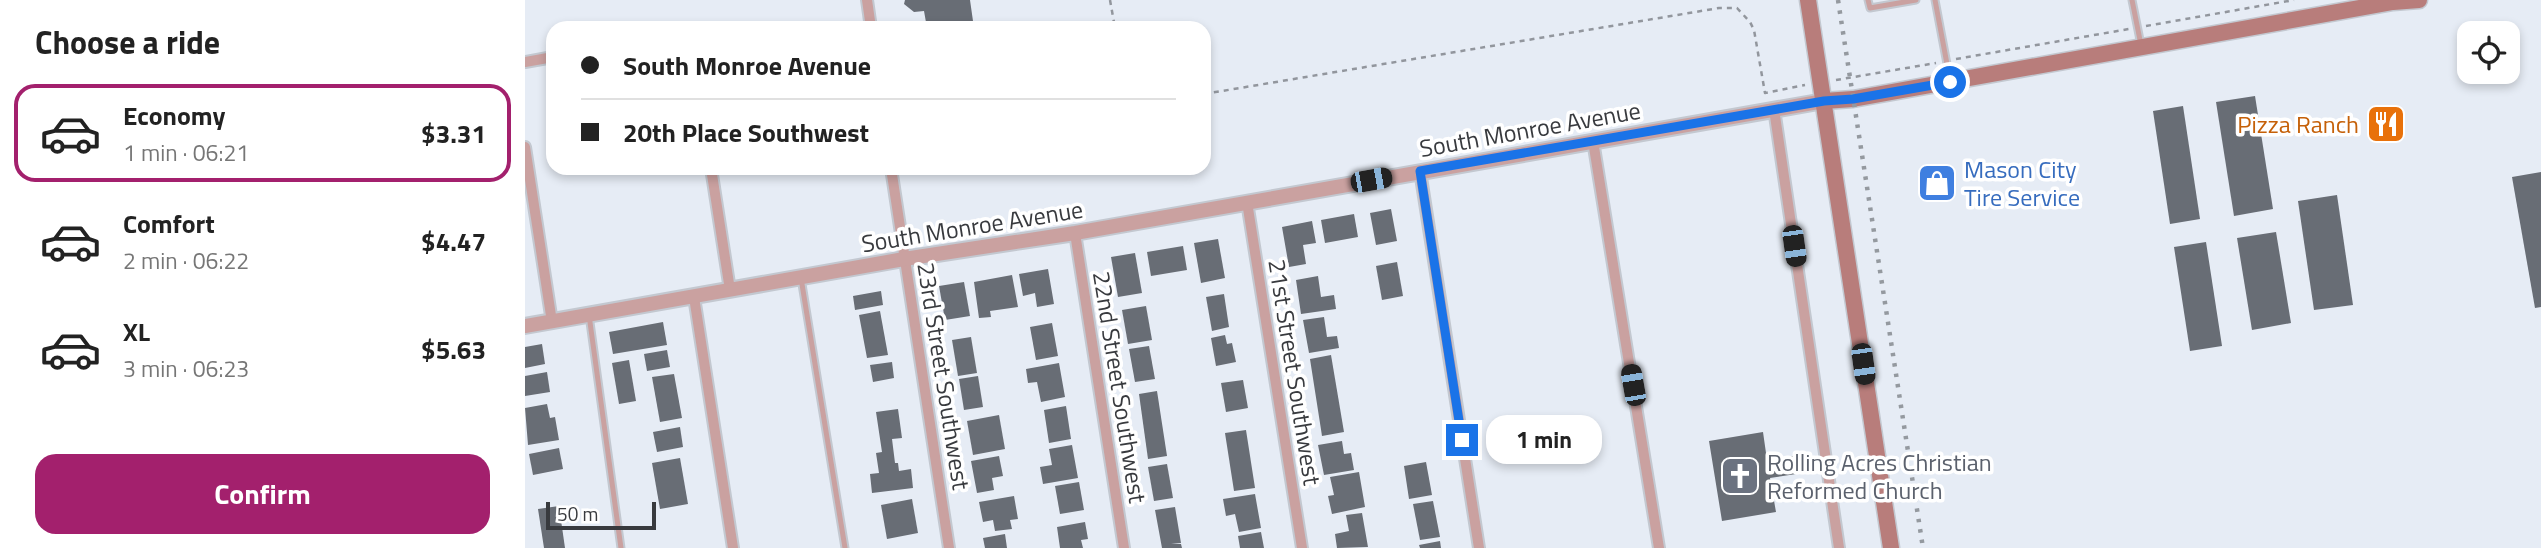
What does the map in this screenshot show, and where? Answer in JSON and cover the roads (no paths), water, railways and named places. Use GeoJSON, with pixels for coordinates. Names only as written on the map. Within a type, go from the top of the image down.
{"type":"FeatureCollection","features":[{"type":"Feature","properties":{"kind":"main road"},"geometry":{"type":"LineString","coordinates":[[1808,0],[1891,548]]}},
{"type":"Feature","properties":{"kind":"main road","name":"South Monroe Avenue"},"geometry":{"type":"LineString","coordinates":[[1824,101],[1853,99],[2393,2],[2419,0]]}},
{"type":"Feature","properties":{"kind":"street"},"geometry":{"type":"LineString","coordinates":[[867,0],[870,21]]}},
{"type":"Feature","properties":{"kind":"street"},"geometry":{"type":"LineString","coordinates":[[525,62],[546,58]]}},
{"type":"Feature","properties":{"kind":"street","name":"South Monroe Avenue"},"geometry":{"type":"LineString","coordinates":[[525,326],[904,259],[1075,233],[1824,101]]}},
{"type":"Feature","properties":{"kind":"street"},"geometry":{"type":"LineString","coordinates":[[1774,109],[1839,548]]}},
{"type":"Feature","properties":{"kind":"street"},"geometry":{"type":"LineString","coordinates":[[1593,141],[1659,548]]}},
{"type":"Feature","properties":{"kind":"street"},"geometry":{"type":"LineString","coordinates":[[525,148],[552,322]]}},
{"type":"Feature","properties":{"kind":"street"},"geometry":{"type":"LineString","coordinates":[[1420,171],[1479,548]]}},
{"type":"Feature","properties":{"kind":"street"},"geometry":{"type":"LineString","coordinates":[[712,175],[730,290]]}},
{"type":"Feature","properties":{"kind":"street","name":"23rd Street Southwest"},"geometry":{"type":"LineString","coordinates":[[892,175],[949,548]]}},
{"type":"Feature","properties":{"kind":"street","name":"21st Street Southwest"},"geometry":{"type":"LineString","coordinates":[[1247,202],[1302,548]]}},
{"type":"Feature","properties":{"kind":"street","name":"22nd Street Southwest"},"geometry":{"type":"LineString","coordinates":[[1075,233],[1124,548]]}},
{"type":"Feature","properties":{"kind":"street"},"geometry":{"type":"LineString","coordinates":[[694,297],[733,548]]}},
{"type":"Feature","properties":{"kind":"lane"},"geometry":{"type":"LineString","coordinates":[[1868,0],[1870,8],[1916,0]]}},
{"type":"Feature","properties":{"kind":"lane"},"geometry":{"type":"LineString","coordinates":[[1935,0],[1950,82]]}},
{"type":"Feature","properties":{"kind":"lane"},"geometry":{"type":"LineString","coordinates":[[2131,0],[2141,48]]}},
{"type":"Feature","properties":{"kind":"lane"},"geometry":{"type":"LineString","coordinates":[[801,278],[845,548]]}},
{"type":"Feature","properties":{"kind":"lane"},"geometry":{"type":"LineString","coordinates":[[589,315],[621,548]]}},
{"type":"Feature","properties":{"kind":"railway"},"geometry":{"type":"LineString","coordinates":[[1838,0],[1923,548]]}},
{"type":"Feature","properties":{"kind":"place","name":"Pizza Ranch"},"geometry":{"type":"Point","coordinates":[2386,124]}},
{"type":"Feature","properties":{"kind":"place","name":"Mason City Tire Service"},"geometry":{"type":"Point","coordinates":[1937,183]}},
{"type":"Feature","properties":{"kind":"place","name":"Rolling Acres Christian Reformed Church"},"geometry":{"type":"Point","coordinates":[1740,476]}}]}
